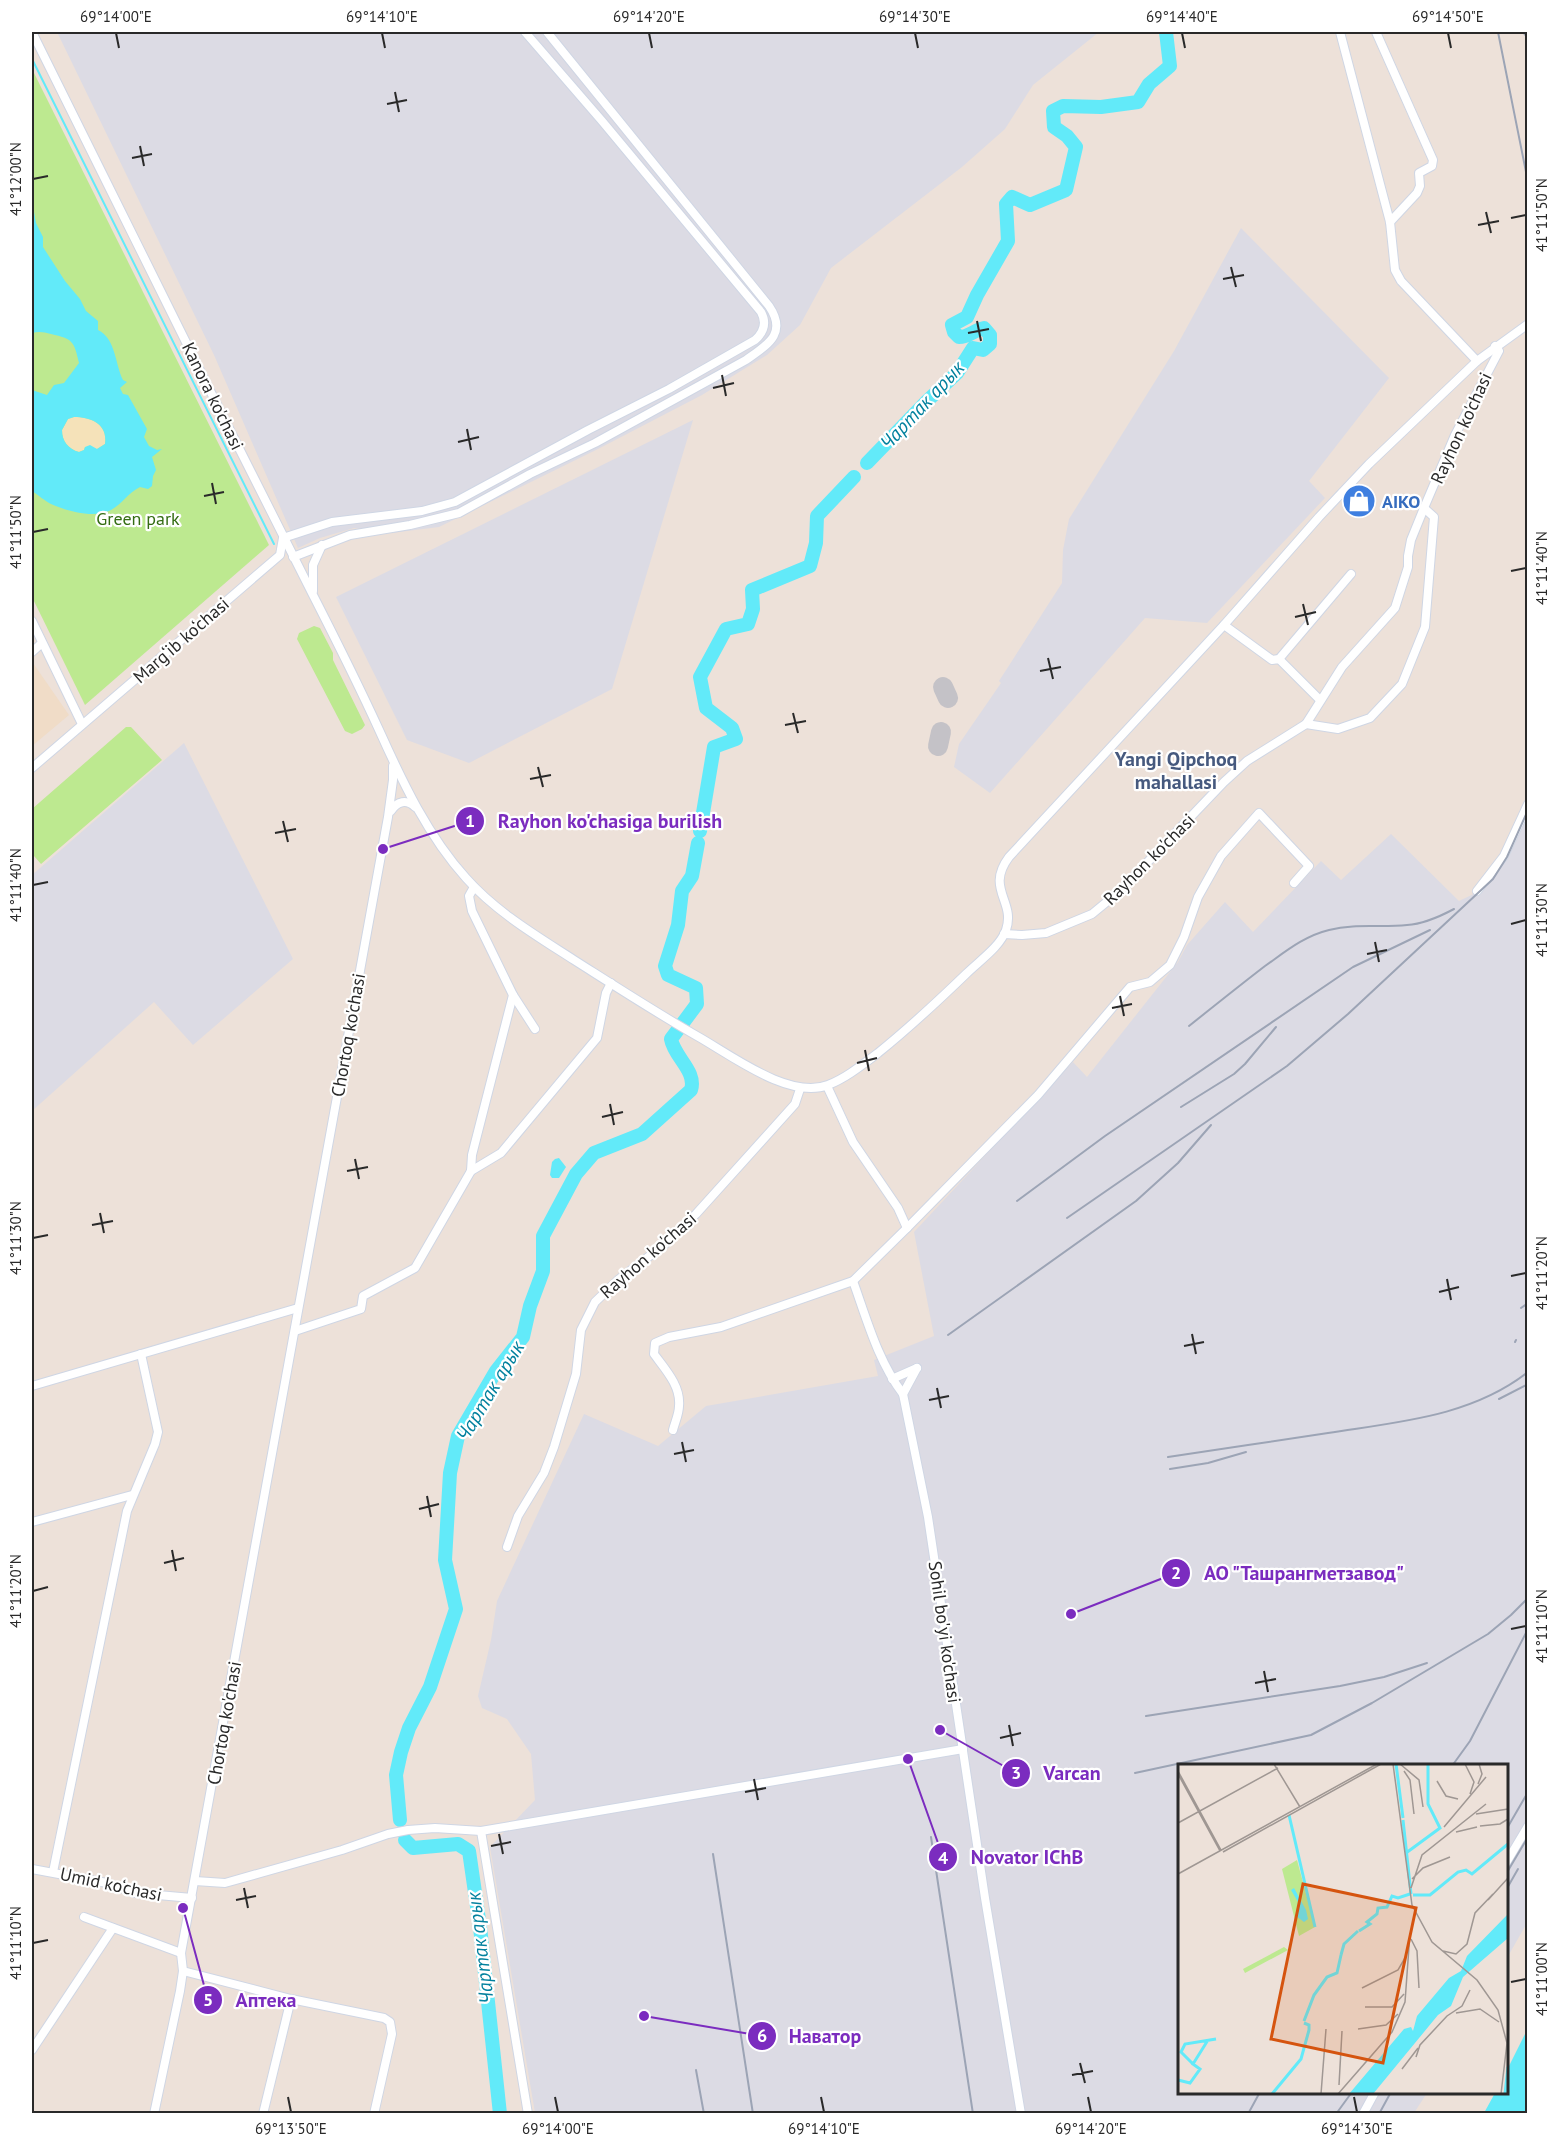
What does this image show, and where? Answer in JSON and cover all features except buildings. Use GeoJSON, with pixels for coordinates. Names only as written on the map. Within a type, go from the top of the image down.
{"type":"FeatureCollection","features":[{"type":"Feature","properties":{"kind":"street","name":"Kanora ko'chasi"},"geometry":{"type":"LineString","coordinates":[[32,32],[313,596],[393,762]]}},
{"type":"Feature","properties":{"kind":"street"},"geometry":{"type":"LineString","coordinates":[[525,32],[761,312],[764,324],[761,334],[755,340],[669,389],[455,502],[422,511],[332,522],[284,538],[280,555],[293,557],[350,535],[459,513],[544,466],[595,443],[746,360],[773,337],[776,324],[769,306],[547,32]]}},
{"type":"Feature","properties":{"kind":"street"},"geometry":{"type":"LineString","coordinates":[[1340,32],[1390,222],[1395,270],[1401,281],[1477,361]]}},
{"type":"Feature","properties":{"kind":"street"},"geometry":{"type":"LineString","coordinates":[[1376,32],[1433,160],[1432,166],[1419,173],[1420,186],[1417,193],[1390,222]]}},
{"type":"Feature","properties":{"kind":"street"},"geometry":{"type":"LineString","coordinates":[[764,324],[776,324]]}},
{"type":"Feature","properties":{"kind":"street"},"geometry":{"type":"LineString","coordinates":[[388,817],[393,807],[401,802],[411,803],[455,865],[474,887],[496,906],[538,937],[675,1023],[772,1079],[800,1089],[827,1086],[850,1073],[908,1029],[989,952],[1004,934],[1008,913],[999,883],[1005,862],[1369,464],[1477,361],[1527,324]]}},
{"type":"Feature","properties":{"kind":"street","name":"Rayhon ko'chasi"},"geometry":{"type":"LineString","coordinates":[[1424,508],[1455,435],[1499,351],[1495,346]]}},
{"type":"Feature","properties":{"kind":"street"},"geometry":{"type":"LineString","coordinates":[[669,389],[675,399]]}},
{"type":"Feature","properties":{"kind":"street"},"geometry":{"type":"LineString","coordinates":[[588,430],[595,443]]}},
{"type":"Feature","properties":{"kind":"street"},"geometry":{"type":"LineString","coordinates":[[1424,508],[1434,517],[1425,627],[1402,684],[1370,718],[1338,729],[1306,724],[1320,700],[1329,690],[1342,667],[1395,608],[1408,567],[1411,540],[1424,508]]}},
{"type":"Feature","properties":{"kind":"street"},"geometry":{"type":"LineString","coordinates":[[313,596],[313,565],[322,545]]}},
{"type":"Feature","properties":{"kind":"street","name":"Marg‘ib ko‘chasi"},"geometry":{"type":"LineString","coordinates":[[32,768],[280,555]]}},
{"type":"Feature","properties":{"kind":"street"},"geometry":{"type":"LineString","coordinates":[[1279,660],[1351,574]]}},
{"type":"Feature","properties":{"kind":"street"},"geometry":{"type":"LineString","coordinates":[[32,621],[82,724]]}},
{"type":"Feature","properties":{"kind":"street"},"geometry":{"type":"LineString","coordinates":[[1224,625],[1272,660],[1279,660],[1320,700]]}},
{"type":"Feature","properties":{"kind":"street"},"geometry":{"type":"LineString","coordinates":[[32,652],[42,643]]}},
{"type":"Feature","properties":{"kind":"street","name":"Rayhon ko'chasi"},"geometry":{"type":"LineString","coordinates":[[1004,934],[1046,933],[1092,914],[1120,891],[1238,768],[1306,724]]}},
{"type":"Feature","properties":{"kind":"street"},"geometry":{"type":"LineString","coordinates":[[393,762],[418,811]]}},
{"type":"Feature","properties":{"kind":"street","name":"Chortoq ko'chasi"},"geometry":{"type":"LineString","coordinates":[[154,2114],[183,1971],[182,1953],[388,817],[393,762]]}},
{"type":"Feature","properties":{"kind":"street"},"geometry":{"type":"LineString","coordinates":[[1476,891],[1504,856],[1527,804]]}},
{"type":"Feature","properties":{"kind":"street"},"geometry":{"type":"LineString","coordinates":[[673,1430],[680,1405],[672,1379],[654,1354],[656,1343],[669,1337],[721,1327],[854,1281],[1038,1095],[1130,987],[1150,982],[1170,965],[1184,937],[1198,897],[1221,856],[1259,813],[1309,866],[1294,883]]}},
{"type":"Feature","properties":{"kind":"street"},"geometry":{"type":"LineString","coordinates":[[474,887],[469,896],[472,912],[513,995],[535,1029]]}},
{"type":"Feature","properties":{"kind":"street"},"geometry":{"type":"LineString","coordinates":[[471,1171],[501,1153],[597,1038],[606,993],[611,983]]}},
{"type":"Feature","properties":{"kind":"street"},"geometry":{"type":"LineString","coordinates":[[295,1331],[361,1309],[363,1296],[415,1268],[471,1171],[472,1155],[513,995]]}},
{"type":"Feature","properties":{"kind":"street"},"geometry":{"type":"LineString","coordinates":[[827,1086],[854,1142],[898,1208],[908,1228]]}},
{"type":"Feature","properties":{"kind":"street","name":"Rayhon ko'chasi"},"geometry":{"type":"LineString","coordinates":[[507,1547],[518,1516],[544,1473],[554,1447],[576,1374],[581,1330],[595,1302],[618,1280],[664,1245],[696,1214],[795,1104],[800,1089]]}},
{"type":"Feature","properties":{"kind":"street"},"geometry":{"type":"LineString","coordinates":[[854,1281],[883,1362],[892,1379],[903,1394],[917,1368],[892,1379]]}},
{"type":"Feature","properties":{"kind":"street"},"geometry":{"type":"LineString","coordinates":[[32,1386],[298,1308]]}},
{"type":"Feature","properties":{"kind":"street"},"geometry":{"type":"LineString","coordinates":[[53,1872],[127,1510],[158,1432],[141,1354]]}},
{"type":"Feature","properties":{"kind":"street","name":"Sohil bo'yi ko'chasi"},"geometry":{"type":"LineString","coordinates":[[903,1394],[928,1517],[1021,2114]]}},
{"type":"Feature","properties":{"kind":"street"},"geometry":{"type":"LineString","coordinates":[[32,1522],[132,1495]]}},
{"type":"Feature","properties":{"kind":"street"},"geometry":{"type":"LineString","coordinates":[[195,1881],[225,1883],[408,1830],[435,1828],[481,1831],[963,1749]]}},
{"type":"Feature","properties":{"kind":"street"},"geometry":{"type":"LineString","coordinates":[[1508,1859],[1527,1826]]}},
{"type":"Feature","properties":{"kind":"street"},"geometry":{"type":"LineString","coordinates":[[481,1831],[528,2114]]}},
{"type":"Feature","properties":{"kind":"street","name":"Umid ko‘chasi"},"geometry":{"type":"LineString","coordinates":[[32,1869],[107,1883],[135,1893],[192,1898]]}},
{"type":"Feature","properties":{"kind":"street"},"geometry":{"type":"LineString","coordinates":[[84,1917],[182,1953]]}},
{"type":"Feature","properties":{"kind":"street"},"geometry":{"type":"LineString","coordinates":[[32,2050],[113,1928]]}},
{"type":"Feature","properties":{"kind":"street"},"geometry":{"type":"LineString","coordinates":[[183,1971],[291,1999],[384,2018],[390,2022],[392,2034],[375,2114]]}},
{"type":"Feature","properties":{"kind":"street"},"geometry":{"type":"LineString","coordinates":[[264,2114],[291,1999]]}},
{"type":"Feature","properties":{"kind":"street"},"geometry":{"type":"LineString","coordinates":[[1363,2114],[1374,2094]]}},
{"type":"Feature","properties":{"kind":"shaded area"},"geometry":{"type":"Polygon","coordinates":[[[57,32],[1099,32],[1033,85],[1005,129],[962,167],[831,268],[800,325],[767,355],[702,395],[439,527],[391,533],[354,528],[320,538],[298,548],[214,355],[57,32]]]}},
{"type":"Feature","properties":{"kind":"shaded area"},"geometry":{"type":"Polygon","coordinates":[[[1241,228],[1389,378],[1309,481],[1325,498],[1207,623],[1145,618],[990,793],[954,767],[959,744],[1001,683],[999,681],[1062,583],[1063,550],[1069,519],[1174,351],[1241,228]]]}},
{"type":"Feature","properties":{"kind":"shaded area"},"geometry":{"type":"Polygon","coordinates":[[[693,420],[612,689],[469,763],[407,740],[336,597],[693,420]]]}},
{"type":"Feature","properties":{"kind":"shaded area"},"geometry":{"type":"Polygon","coordinates":[[[32,664],[69,715],[32,746],[32,664]]]}},
{"type":"Feature","properties":{"kind":"shaded area"},"geometry":{"type":"Polygon","coordinates":[[[184,743],[293,959],[193,1045],[154,1002],[32,1111],[32,875],[184,743]]]}},
{"type":"Feature","properties":{"kind":"shaded area"},"geometry":{"type":"Polygon","coordinates":[[[1527,809],[1527,1923],[1508,1956],[1508,1764],[1178,1764],[1178,2094],[1426,2094],[1414,2113],[535,2113],[490,1847],[535,1800],[531,1754],[507,1719],[482,1708],[478,1696],[497,1601],[584,1414],[658,1446],[706,1406],[878,1376],[874,1360],[934,1336],[914,1232],[1073,1062],[1087,1077],[1178,962],[1187,945],[1225,902],[1253,932],[1321,861],[1341,880],[1391,834],[1459,901],[1484,889],[1515,844],[1527,809]]]}},
{"type":"Feature","properties":{"kind":"green space","name":"Green park"},"geometry":{"type":"Polygon","coordinates":[[[32,69],[269,545],[85,705],[32,597],[32,69]]]}},
{"type":"Feature","properties":{"kind":"green space"},"geometry":{"type":"Polygon","coordinates":[[[314,626],[320,628],[333,653],[333,660],[365,725],[352,734],[345,731],[297,639],[299,633],[314,626]]]}},
{"type":"Feature","properties":{"kind":"green space"},"geometry":{"type":"Polygon","coordinates":[[[126,727],[131,727],[162,760],[41,864],[34,856],[32,857],[32,809],[126,727]]]}},
{"type":"Feature","properties":{"kind":"sand"},"geometry":{"type":"Polygon","coordinates":[[[86,418],[97,423],[104,431],[105,444],[97,449],[85,447],[79,452],[69,447],[63,438],[62,430],[68,419],[86,418]]]}},
{"type":"Feature","properties":{"kind":"water"},"geometry":{"type":"Polygon","coordinates":[[[32,201],[36,223],[43,237],[43,247],[86,311],[98,321],[98,330],[104,334],[112,346],[120,374],[127,382],[120,388],[123,394],[128,395],[147,429],[144,437],[149,446],[157,450],[162,449],[152,457],[156,470],[152,486],[148,489],[140,487],[111,510],[97,514],[57,507],[32,491],[32,390],[47,395],[54,385],[64,383],[79,363],[74,345],[68,340],[44,332],[32,333],[32,201]],[[80,417],[68,419],[62,430],[66,444],[79,452],[90,445],[97,449],[105,444],[104,431],[101,427],[92,420],[80,417]]]}},
{"type":"Feature","properties":{"kind":"water"},"geometry":{"type":"Polygon","coordinates":[[[559,1158],[566,1167],[559,1178],[552,1178],[550,1175],[552,1162],[559,1158]]]}},
{"type":"Feature","properties":{"kind":"water"},"geometry":{"type":"Polygon","coordinates":[[[1527,2030],[1527,2113],[1484,2113],[1494,2094],[1508,2094],[1508,2068],[1527,2030]]]}},
{"type":"Feature","properties":{"kind":"waterway","name":"Чартак арык"},"geometry":{"type":"LineString","coordinates":[[867,463],[957,373],[973,348],[983,350],[990,344],[990,335],[984,328],[959,337],[952,325],[967,317],[1008,241],[1006,204],[1012,197],[1030,205],[1066,190],[1076,147],[1067,136],[1054,127],[1053,111],[1063,106],[1101,107],[1138,102],[1149,84],[1170,66],[1166,32]]}},
{"type":"Feature","properties":{"kind":"waterway"},"geometry":{"type":"LineString","coordinates":[[32,59],[274,544]]}},
{"type":"Feature","properties":{"kind":"waterway","name":"Чартак арык"},"geometry":{"type":"LineString","coordinates":[[700,831],[714,747],[736,739],[732,728],[706,708],[700,677],[726,629],[748,624],[753,609],[752,590],[810,566],[816,543],[817,516],[854,477]]}},
{"type":"Feature","properties":{"kind":"waterway","name":"Чартак арык"},"geometry":{"type":"LineString","coordinates":[[400,1820],[396,1775],[401,1752],[409,1728],[430,1687],[456,1609],[445,1560],[450,1473],[458,1436],[496,1371],[523,1337],[530,1306],[543,1271],[543,1236],[576,1174],[594,1153],[642,1134],[691,1090],[691,1077],[671,1039],[697,1004],[696,988],[668,975],[665,966],[678,925],[682,891],[692,876],[698,843]]}},
{"type":"Feature","properties":{"kind":"waterway","name":"Чартак арык"},"geometry":{"type":"LineString","coordinates":[[405,1840],[413,1848],[458,1844],[469,1851],[480,1927],[500,2114]]}},
{"type":"Feature","properties":{"kind":"taxiway"},"geometry":{"type":"LineString","coordinates":[[943,687],[948,698]]}},
{"type":"Feature","properties":{"kind":"taxiway"},"geometry":{"type":"LineString","coordinates":[[938,746],[941,732]]}},
{"type":"Feature","properties":{"kind":"railway"},"geometry":{"type":"LineString","coordinates":[[1498,32],[1528,182]]}},
{"type":"Feature","properties":{"kind":"railway"},"geometry":{"type":"LineString","coordinates":[[1523,32],[1528,38]]}},
{"type":"Feature","properties":{"kind":"railway"},"geometry":{"type":"LineString","coordinates":[[1067,1218],[1287,1066],[1348,1014],[1493,879],[1507,857],[1528,810]]}},
{"type":"Feature","properties":{"kind":"railway"},"geometry":{"type":"LineString","coordinates":[[1189,1026],[1265,966],[1311,936],[1349,927],[1419,923],[1454,909]]}},
{"type":"Feature","properties":{"kind":"railway"},"geometry":{"type":"LineString","coordinates":[[1017,1201],[1105,1136],[1353,967],[1430,930]]}},
{"type":"Feature","properties":{"kind":"railway"},"geometry":{"type":"LineString","coordinates":[[1181,1107],[1234,1074],[1276,1027]]}},
{"type":"Feature","properties":{"kind":"railway"},"geometry":{"type":"LineString","coordinates":[[948,1335],[1136,1201],[1178,1163],[1211,1125]]}},
{"type":"Feature","properties":{"kind":"railway"},"geometry":{"type":"LineString","coordinates":[[1521,1308],[1528,1303]]}},
{"type":"Feature","properties":{"kind":"railway"},"geometry":{"type":"LineString","coordinates":[[1168,1457],[1407,1421],[1433,1415],[1482,1399],[1528,1372]]}},
{"type":"Feature","properties":{"kind":"railway"},"geometry":{"type":"LineString","coordinates":[[1499,1399],[1528,1384]]}},
{"type":"Feature","properties":{"kind":"railway"},"geometry":{"type":"LineString","coordinates":[[1170,1469],[1208,1463],[1246,1452]]}},
{"type":"Feature","properties":{"kind":"railway"},"geometry":{"type":"LineString","coordinates":[[1135,1773],[1311,1735],[1372,1703],[1488,1634],[1528,1598]]}},
{"type":"Feature","properties":{"kind":"railway"},"geometry":{"type":"LineString","coordinates":[[1453,1764],[1470,1741],[1528,1629]]}},
{"type":"Feature","properties":{"kind":"railway"},"geometry":{"type":"LineString","coordinates":[[1146,1716],[1340,1686],[1384,1677],[1427,1663]]}},
{"type":"Feature","properties":{"kind":"railway"},"geometry":{"type":"LineString","coordinates":[[1508,1827],[1528,1792]]}},
{"type":"Feature","properties":{"kind":"railway"},"geometry":{"type":"LineString","coordinates":[[931,1837],[973,2114]]}},
{"type":"Feature","properties":{"kind":"railway"},"geometry":{"type":"LineString","coordinates":[[1508,1871],[1528,1837]]}},
{"type":"Feature","properties":{"kind":"railway"},"geometry":{"type":"LineString","coordinates":[[713,1854],[753,2114]]}},
{"type":"Feature","properties":{"kind":"railway"},"geometry":{"type":"LineString","coordinates":[[1508,1886],[1518,1869]]}},
{"type":"Feature","properties":{"kind":"railway"},"geometry":{"type":"LineString","coordinates":[[696,2070],[704,2114]]}},
{"type":"Feature","properties":{"kind":"railway"},"geometry":{"type":"LineString","coordinates":[[1248,2114],[1259,2094]]}},
{"type":"Feature","properties":{"kind":"railway"},"geometry":{"type":"LineString","coordinates":[[1336,2114],[1351,2094]]}},
{"type":"Feature","properties":{"kind":"railway"},"geometry":{"type":"LineString","coordinates":[[1379,2114],[1390,2094]]}},
{"type":"Feature","properties":{"kind":"place","name":"AIKO"},"geometry":{"type":"Point","coordinates":[1359,501]}},
{"type":"Feature","properties":{"kind":"place","name":"Rayhon ko'chasiga burilish"},"geometry":{"type":"Point","coordinates":[383,849]}},
{"type":"Feature","properties":{"kind":"place","name":"АО \"Ташрангметзавод\""},"geometry":{"type":"Point","coordinates":[1071,1614]}},
{"type":"Feature","properties":{"kind":"place","name":"Varcan"},"geometry":{"type":"Point","coordinates":[940,1730]}},
{"type":"Feature","properties":{"kind":"place","name":"Novator IChB"},"geometry":{"type":"Point","coordinates":[908,1759]}},
{"type":"Feature","properties":{"kind":"place","name":"Аптека"},"geometry":{"type":"Point","coordinates":[183,1908]}},
{"type":"Feature","properties":{"kind":"place","name":"Наватор"},"geometry":{"type":"Point","coordinates":[644,2016]}},
{"type":"Feature","properties":{"kind":"district","name":"Yangi Qipchoq mahallasi"},"geometry":{"type":"Point","coordinates":[1176,770]}}]}
